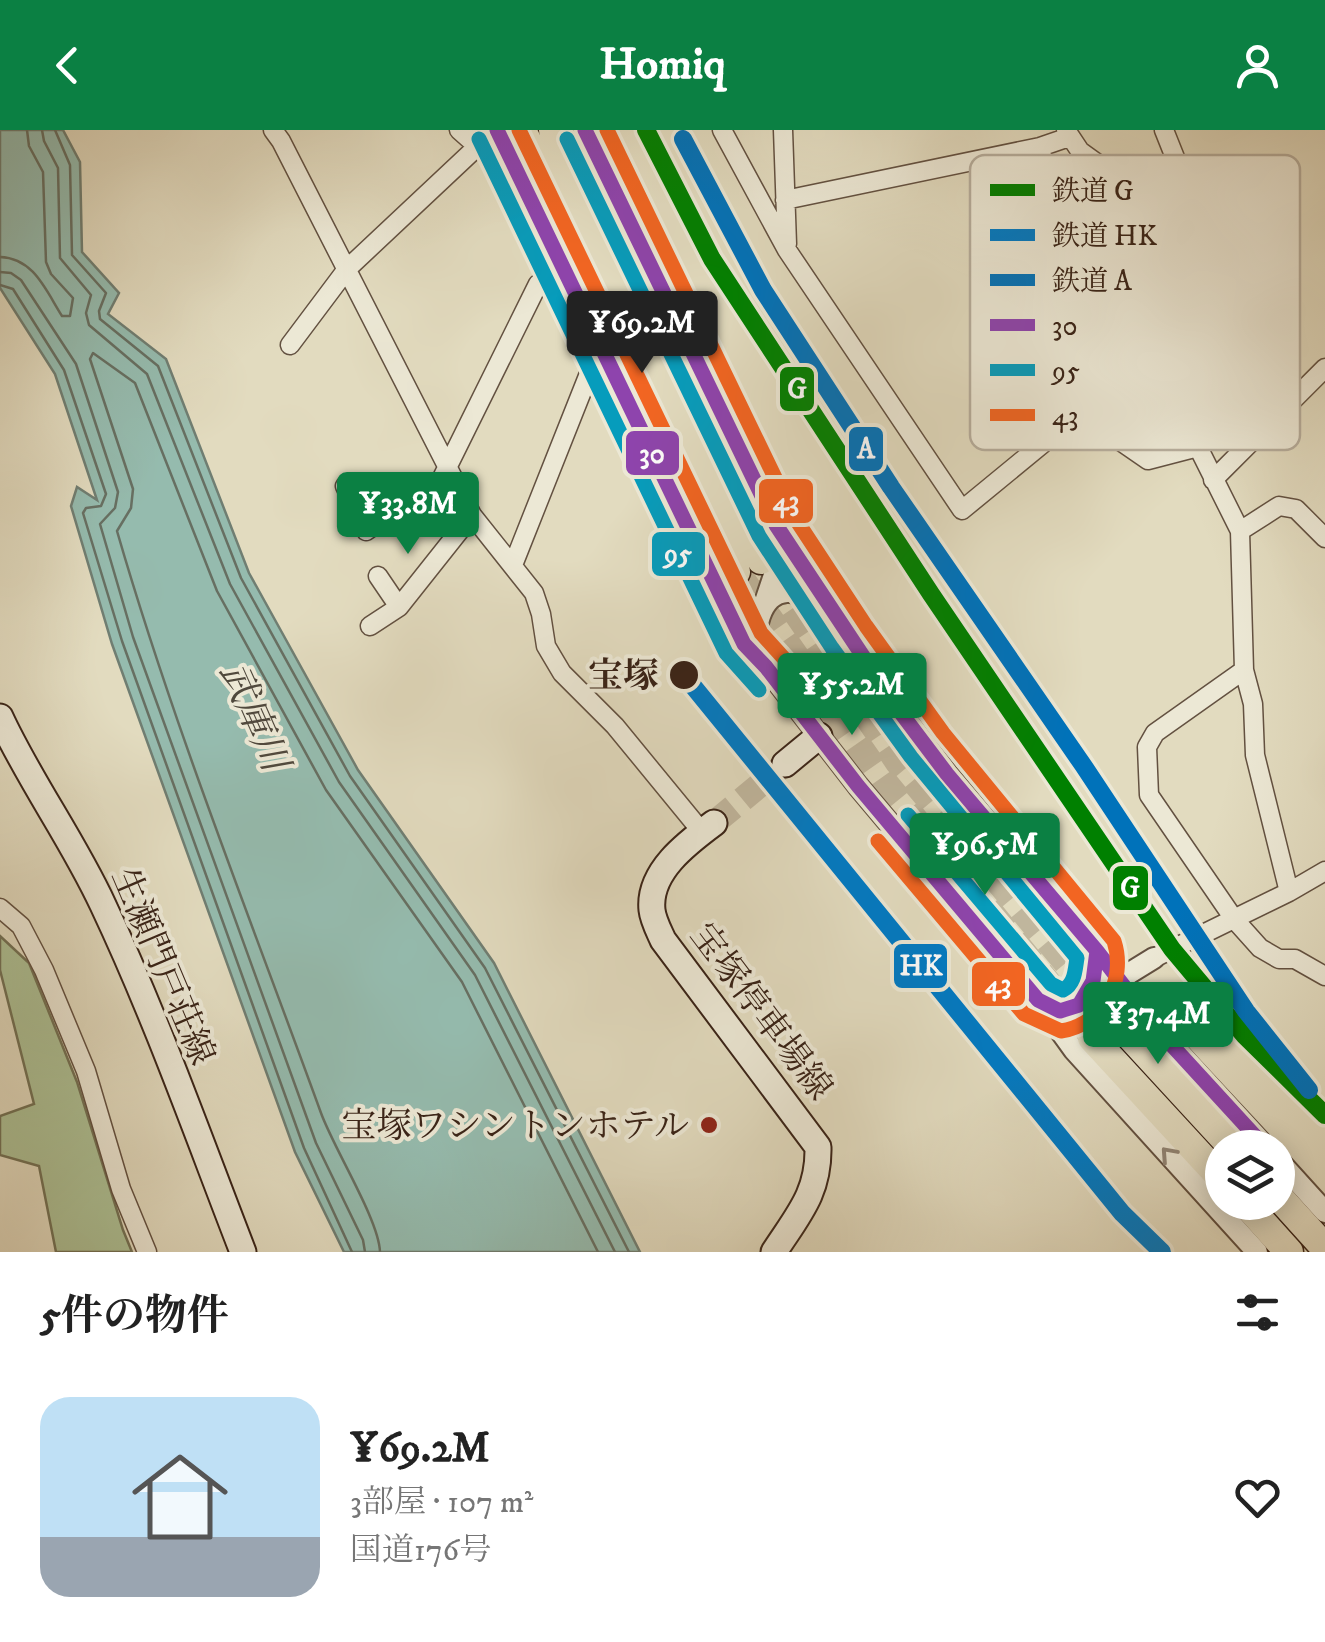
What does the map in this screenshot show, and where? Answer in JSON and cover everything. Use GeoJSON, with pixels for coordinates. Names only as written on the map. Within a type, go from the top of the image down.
{"type":"FeatureCollection","features":[{"type":"Feature","properties":{"kind":"highway"},"geometry":{"type":"LineString","coordinates":[[522,130],[748,566],[553,130]]}},
{"type":"Feature","properties":{"kind":"highway"},"geometry":{"type":"LineString","coordinates":[[1118,1022],[1217,1130]]}},
{"type":"Feature","properties":{"kind":"highway"},"geometry":{"type":"LineString","coordinates":[[1092,1038],[1205,1161]]}},
{"type":"Feature","properties":{"kind":"highway"},"geometry":{"type":"LineString","coordinates":[[1295,1215],[1325,1248]]}},
{"type":"Feature","properties":{"kind":"highway"},"geometry":{"type":"LineString","coordinates":[[1260,1220],[1289,1252]]}},
{"type":"Feature","properties":{"kind":"main road","name":"生瀬門戸荘線"},"geometry":{"type":"LineString","coordinates":[[0,718],[39,793],[78,854],[121,944],[243,1252]]}},
{"type":"Feature","properties":{"kind":"main road"},"geometry":{"type":"LineString","coordinates":[[785,764],[819,736]]}},
{"type":"Feature","properties":{"kind":"main road","name":"宝塚停車場線"},"geometry":{"type":"LineString","coordinates":[[708,828],[662,871],[653,892],[652,912],[663,940],[818,1147],[818,1173],[806,1203],[774,1252]]}},
{"type":"Feature","properties":{"kind":"street"},"geometry":{"type":"LineString","coordinates":[[273,130],[472,515],[534,593],[542,614],[546,646],[562,673],[708,828]]}},
{"type":"Feature","properties":{"kind":"street"},"geometry":{"type":"LineString","coordinates":[[460,130],[477,146]]}},
{"type":"Feature","properties":{"kind":"street"},"geometry":{"type":"LineString","coordinates":[[290,345],[347,268],[496,130],[744,644],[1038,1000],[1074,1050],[1257,1252]]}},
{"type":"Feature","properties":{"kind":"street"},"geometry":{"type":"LineString","coordinates":[[585,130],[776,525],[826,602],[898,709],[948,774],[1097,951],[1148,1020],[1249,1130]]}},
{"type":"Feature","properties":{"kind":"street"},"geometry":{"type":"LineString","coordinates":[[722,130],[787,250],[962,510],[1036,450]]}},
{"type":"Feature","properties":{"kind":"street"},"geometry":{"type":"LineString","coordinates":[[784,130],[787,250]]}},
{"type":"Feature","properties":{"kind":"street"},"geometry":{"type":"LineString","coordinates":[[1164,130],[1174,155]]}},
{"type":"Feature","properties":{"kind":"street"},"geometry":{"type":"LineString","coordinates":[[1006,155],[1040,148],[1068,134],[1086,155]]}},
{"type":"Feature","properties":{"kind":"street"},"geometry":{"type":"LineString","coordinates":[[1040,148],[1042,155]]}},
{"type":"Feature","properties":{"kind":"street"},"geometry":{"type":"LineString","coordinates":[[785,200],[970,162]]}},
{"type":"Feature","properties":{"kind":"street"},"geometry":{"type":"LineString","coordinates":[[345,486],[366,531],[441,480],[538,284],[563,269]]}},
{"type":"Feature","properties":{"kind":"street"},"geometry":{"type":"LineString","coordinates":[[513,565],[600,346]]}},
{"type":"Feature","properties":{"kind":"street"},"geometry":{"type":"LineString","coordinates":[[1300,394],[1325,368]]}},
{"type":"Feature","properties":{"kind":"street"},"geometry":{"type":"LineString","coordinates":[[1134,450],[1148,460],[1186,450]]}},
{"type":"Feature","properties":{"kind":"street"},"geometry":{"type":"LineString","coordinates":[[1199,450],[1240,532],[1244,670],[1253,704],[1255,756],[1288,892]]}},
{"type":"Feature","properties":{"kind":"street"},"geometry":{"type":"LineString","coordinates":[[1212,480],[1243,450]]}},
{"type":"Feature","properties":{"kind":"street"},"geometry":{"type":"LineString","coordinates":[[1240,532],[1278,506],[1296,510],[1325,538]]}},
{"type":"Feature","properties":{"kind":"street"},"geometry":{"type":"LineString","coordinates":[[370,626],[399,607],[472,515]]}},
{"type":"Feature","properties":{"kind":"street"},"geometry":{"type":"LineString","coordinates":[[766,667],[754,632],[774,572],[776,525]]}},
{"type":"Feature","properties":{"kind":"street"},"geometry":{"type":"LineString","coordinates":[[378,576],[399,607]]}},
{"type":"Feature","properties":{"kind":"street"},"geometry":{"type":"LineString","coordinates":[[765,602],[774,595],[799,592],[826,602]]}},
{"type":"Feature","properties":{"kind":"street"},"geometry":{"type":"LineString","coordinates":[[1244,670],[1155,733],[1147,747],[1149,794],[1234,919],[1260,948],[1279,958],[1295,959],[1325,976]]}},
{"type":"Feature","properties":{"kind":"street"},"geometry":{"type":"LineString","coordinates":[[1038,1000],[1060,1012],[1076,1008],[1154,958],[1325,871]]}},
{"type":"Feature","properties":{"kind":"street"},"geometry":{"type":"LineString","coordinates":[[0,908],[21,926],[44,970],[86,1071],[121,1189],[147,1252]]}},
{"type":"Feature","properties":{"kind":"street"},"geometry":{"type":"LineString","coordinates":[[1097,951],[1115,960],[1154,958]]}},
{"type":"Feature","properties":{"kind":"street"},"geometry":{"type":"LineString","coordinates":[[1076,1008],[1095,981],[1097,951]]}},
{"type":"Feature","properties":{"kind":"street"},"geometry":{"type":"LineString","coordinates":[[1148,1020],[1140,998],[1140,978],[1154,958]]}},
{"type":"Feature","properties":{"kind":"street"},"geometry":{"type":"LineString","coordinates":[[1295,1179],[1325,1212]]}},
{"type":"Feature","properties":{"kind":"green space"},"geometry":{"type":"Polygon","coordinates":[[[989,855],[1000,857],[1005,865],[1001,876],[971,894],[958,884],[989,855]]]}},
{"type":"Feature","properties":{"kind":"green space"},"geometry":{"type":"Polygon","coordinates":[[[0,936],[29,963],[77,1082],[132,1252],[56,1252],[39,1166],[0,1155],[0,1116],[34,1104],[0,970],[0,936]]]}},
{"type":"Feature","properties":{"kind":"water","name":"武庫川"},"geometry":{"type":"Polygon","coordinates":[[[0,130],[63,130],[80,162],[82,252],[119,293],[108,314],[166,359],[249,573],[358,770],[494,963],[640,1252],[344,1252],[295,1152],[112,644],[71,506],[77,487],[97,500],[55,374],[0,288],[0,130]]]}},
{"type":"Feature","properties":{"kind":"tunnel"},"geometry":{"type":"LineString","coordinates":[[736,572],[881,779],[1092,1038]]}},
{"type":"Feature","properties":{"kind":"tunnel"},"geometry":{"type":"LineString","coordinates":[[770,573],[899,762],[1118,1023]]}},
{"type":"Feature","properties":{"kind":"tunnel"},"geometry":{"type":"LineString","coordinates":[[714,823],[785,764]]}},
{"type":"Feature","properties":{"kind":"rail line","name":"G"},"geometry":{"type":"LineString","coordinates":[[646,130],[712,259],[931,594],[1172,949],[1244,1035],[1325,1115]]}},
{"type":"Feature","properties":{"kind":"rail line","name":"A"},"geometry":{"type":"LineString","coordinates":[[683,139],[763,290],[891,487],[1083,765],[1246,1011],[1309,1090]]}},
{"type":"Feature","properties":{"kind":"rail line","name":"HK"},"geometry":{"type":"LineString","coordinates":[[684,675],[1122,1213],[1162,1252]]}},
{"type":"Feature","properties":{"kind":"transit line","name":"30"},"geometry":{"type":"LineString","coordinates":[[497,130],[744,644],[1038,1000],[1060,1011],[1079,1005],[1093,981],[1097,951]]}},
{"type":"Feature","properties":{"kind":"transit line","name":"43"},"geometry":{"type":"LineString","coordinates":[[519,130],[761,633],[789,664]]}},
{"type":"Feature","properties":{"kind":"transit line","name":"30"},"geometry":{"type":"LineString","coordinates":[[585,130],[776,525],[898,709],[1156,1028],[1250,1130]]}},
{"type":"Feature","properties":{"kind":"transit line","name":"43"},"geometry":{"type":"LineString","coordinates":[[607,130],[793,515],[943,733],[1114,941],[1117,971],[1108,999],[1088,1020],[1061,1031],[1024,1014],[878,841]]}},
{"type":"Feature","properties":{"kind":"transit line","name":"95"},"geometry":{"type":"LineString","coordinates":[[479,139],[726,653],[759,690]]}},
{"type":"Feature","properties":{"kind":"transit line","name":"95"},"geometry":{"type":"LineString","coordinates":[[567,139],[759,536],[832,648],[911,757],[1077,958],[1074,976],[1067,987],[1063,990],[1051,984],[908,815]]}},
{"type":"Feature","properties":{"kind":"place","name":"宝塚"},"geometry":{"type":"Point","coordinates":[684,675]}},
{"type":"Feature","properties":{"kind":"place","name":"宝塚ワシントンホテル"},"geometry":{"type":"Point","coordinates":[709,1125]}}]}
